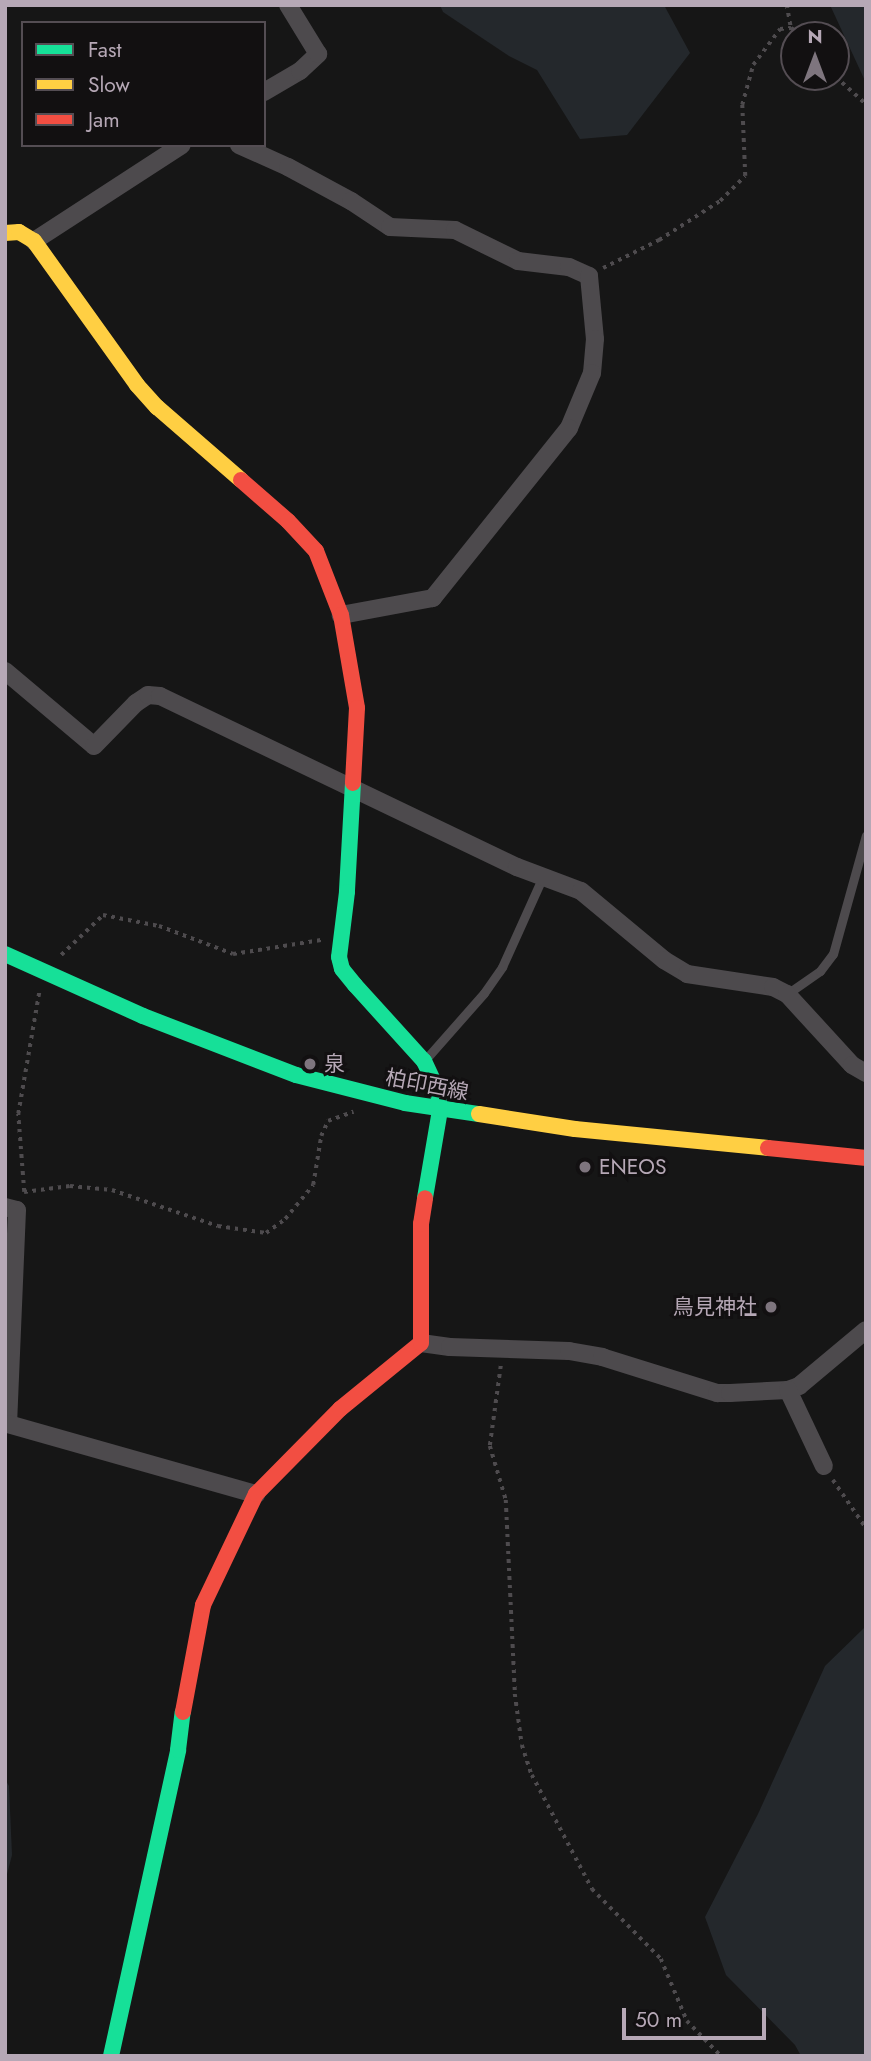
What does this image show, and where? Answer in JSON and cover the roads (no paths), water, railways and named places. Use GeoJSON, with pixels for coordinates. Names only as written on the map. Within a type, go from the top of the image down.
{"type":"FeatureCollection","features":[{"type":"Feature","properties":{"kind":"street"},"geometry":{"type":"LineString","coordinates":[[266,91],[300,71],[318,54],[288,5]]}},
{"type":"Feature","properties":{"kind":"street"},"geometry":{"type":"LineString","coordinates":[[34,241],[179,147]]}},
{"type":"Feature","properties":{"kind":"street"},"geometry":{"type":"LineString","coordinates":[[243,147],[309,178],[390,226],[455,230],[519,261],[569,267],[589,276],[595,339],[592,373],[569,428],[433,598],[341,615]]}},
{"type":"Feature","properties":{"kind":"street"},"geometry":{"type":"LineString","coordinates":[[5,233],[19,232],[34,241],[137,385],[157,407],[288,521],[316,551],[341,615],[357,708],[357,750],[352,785],[343,936],[339,957],[342,969],[424,1061],[438,1091],[440,1110],[421,1224],[421,1343]]}},
{"type":"Feature","properties":{"kind":"street"},"geometry":{"type":"LineString","coordinates":[[5,671],[94,746],[136,703],[148,695],[160,696],[352,785],[454,837],[581,891],[664,960],[687,974],[773,987],[787,994],[852,1065],[866,1073]]}},
{"type":"Feature","properties":{"kind":"street","name":"柏印西線"},"geometry":{"type":"LineString","coordinates":[[5,954],[221,1048],[296,1075],[369,1095],[440,1110],[575,1129],[866,1158]]}},
{"type":"Feature","properties":{"kind":"street"},"geometry":{"type":"LineString","coordinates":[[11,1209],[7,1424],[256,1494]]}},
{"type":"Feature","properties":{"kind":"street"},"geometry":{"type":"LineString","coordinates":[[111,2056],[175,1764],[203,1605],[256,1494],[340,1409],[421,1343],[450,1347],[569,1351],[602,1357],[717,1393],[789,1390],[815,1374],[866,1330]]}},
{"type":"Feature","properties":{"kind":"street"},"geometry":{"type":"LineString","coordinates":[[789,1390],[824,1466]]}},
{"type":"Feature","properties":{"kind":"lane"},"geometry":{"type":"LineString","coordinates":[[787,994],[820,971],[833,954],[866,835]]}},
{"type":"Feature","properties":{"kind":"lane"},"geometry":{"type":"LineString","coordinates":[[424,1061],[484,993],[502,967],[543,876]]}},
{"type":"Feature","properties":{"kind":"place","name":"泉"},"geometry":{"type":"Point","coordinates":[310,1064]}},
{"type":"Feature","properties":{"kind":"place","name":"ENEOS"},"geometry":{"type":"Point","coordinates":[585,1167]}},
{"type":"Feature","properties":{"kind":"place","name":"鳥見神社"},"geometry":{"type":"Point","coordinates":[771,1307]}}]}
